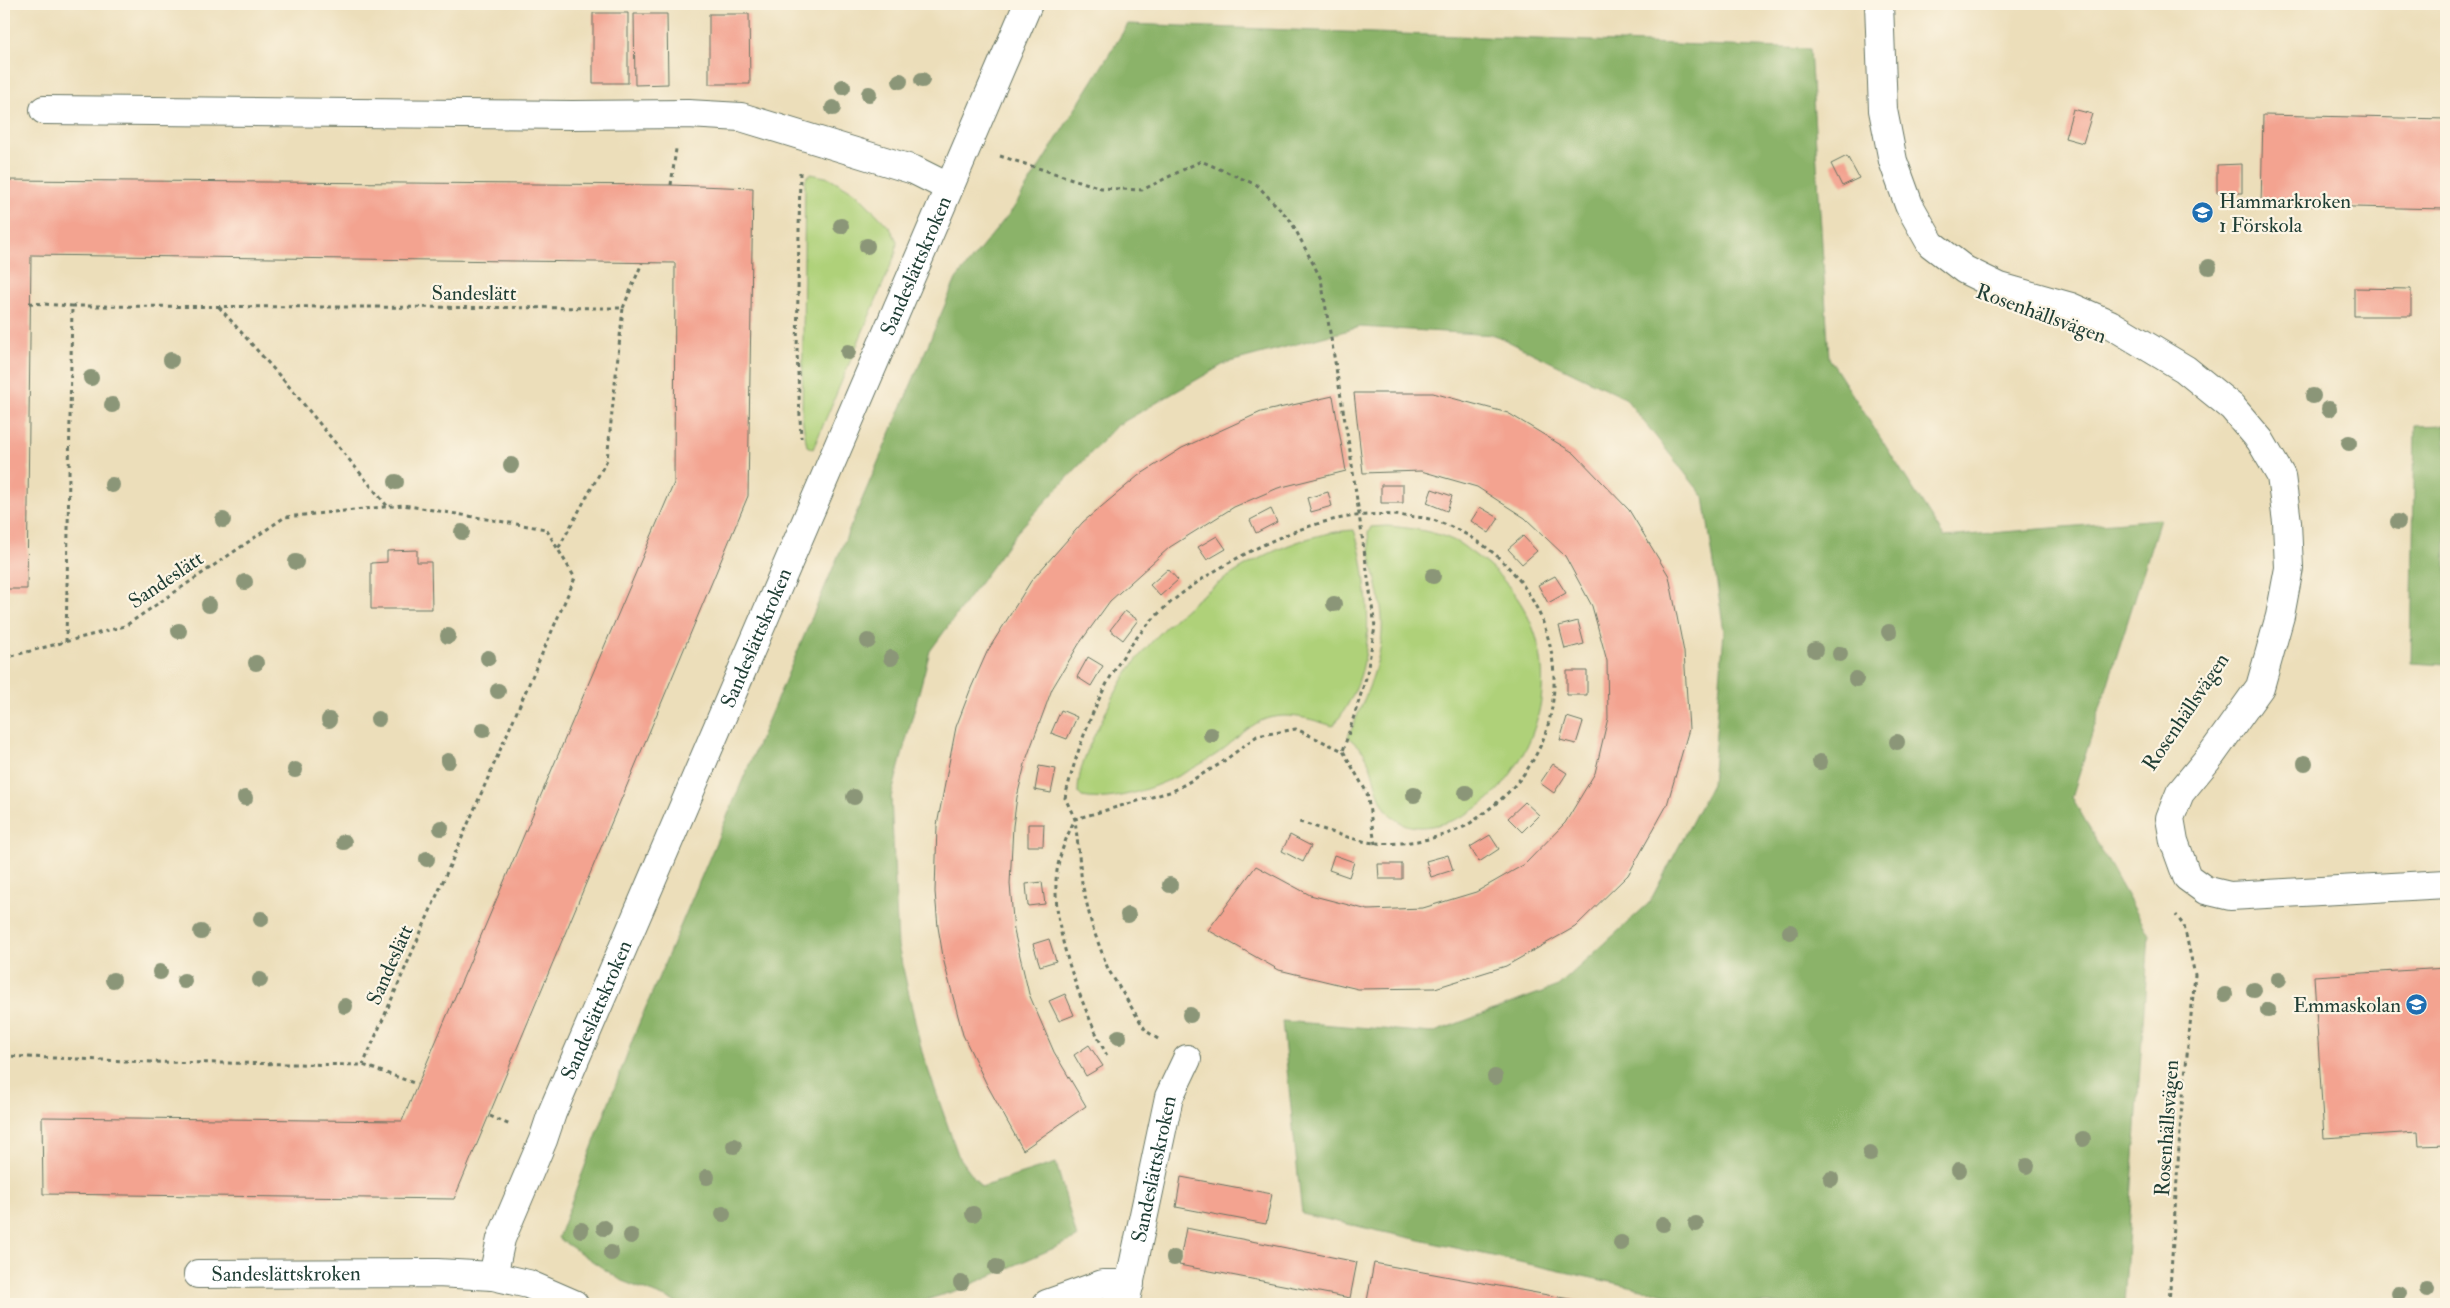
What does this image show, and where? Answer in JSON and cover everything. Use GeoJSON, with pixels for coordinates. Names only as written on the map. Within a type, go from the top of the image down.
{"type":"FeatureCollection","features":[{"type":"Feature","properties":{"kind":"street","name":"Sandeslättskroken"},"geometry":{"type":"LineString","coordinates":[[493,1276],[501,1238],[543,1140],[552,1113],[825,482],[948,187],[1028,4]]}},
{"type":"Feature","properties":{"kind":"street"},"geometry":{"type":"LineString","coordinates":[[1879,4],[1883,110],[1893,161],[1909,205],[1931,244],[1965,270],[2000,288],[2071,308],[2110,324],[2185,370],[2232,407],[2260,440],[2281,476],[2287,522],[2289,568],[2280,616],[2260,687],[2212,754],[2180,793],[2170,818],[2174,841],[2187,877],[2205,890],[2230,896],[2446,884]]}},
{"type":"Feature","properties":{"kind":"street"},"geometry":{"type":"LineString","coordinates":[[44,110],[572,115],[688,114],[742,117],[914,170],[948,187]]}},
{"type":"Feature","properties":{"kind":"street","name":"Sandeslättskroken"},"geometry":{"type":"LineString","coordinates":[[1047,1304],[1103,1284],[1127,1294],[1169,1096],[1187,1059]]}},
{"type":"Feature","properties":{"kind":"street","name":"Sandeslättskroken"},"geometry":{"type":"LineString","coordinates":[[198,1274],[437,1273],[493,1276],[528,1284],[574,1304]]}},
{"type":"Feature","properties":{"kind":"path"},"geometry":{"type":"LineString","coordinates":[[800,134],[797,352],[800,432],[806,457],[825,482]]}},
{"type":"Feature","properties":{"kind":"path"},"geometry":{"type":"LineString","coordinates":[[966,146],[1101,188],[1142,190],[1201,161],[1256,185],[1291,221],[1321,279],[1376,627],[1366,678],[1343,751]]}},
{"type":"Feature","properties":{"kind":"path"},"geometry":{"type":"LineString","coordinates":[[558,549],[607,460],[622,308],[642,263]]}},
{"type":"Feature","properties":{"kind":"path","name":"Sandeslätt"},"geometry":{"type":"LineString","coordinates":[[29,303],[72,306],[622,308]]}},
{"type":"Feature","properties":{"kind":"path"},"geometry":{"type":"LineString","coordinates":[[66,642],[72,306]]}},
{"type":"Feature","properties":{"kind":"path"},"geometry":{"type":"LineString","coordinates":[[218,307],[292,390],[388,507]]}},
{"type":"Feature","properties":{"kind":"path","name":"Sandeslätt"},"geometry":{"type":"LineString","coordinates":[[4,658],[125,626],[285,517],[404,505],[546,529],[575,578],[363,1065]]}},
{"type":"Feature","properties":{"kind":"path"},"geometry":{"type":"LineString","coordinates":[[1187,1059],[1146,1031],[1108,969],[1092,926],[1082,883],[1075,819],[1065,798],[1076,755],[1088,722],[1106,686],[1127,653],[1155,617],[1200,582],[1230,562],[1273,540],[1317,522],[1384,513],[1435,520],[1473,538],[1496,554],[1526,587],[1536,605],[1551,645],[1554,667],[1552,709],[1540,746],[1519,782],[1499,802],[1458,830],[1420,840],[1376,844],[1299,822]]}},
{"type":"Feature","properties":{"kind":"path"},"geometry":{"type":"LineString","coordinates":[[1107,1056],[1085,1011],[1059,919],[1056,880],[1062,846],[1075,819],[1173,791],[1220,764],[1257,736],[1296,729],[1343,751],[1367,793],[1376,844]]}},
{"type":"Feature","properties":{"kind":"path","name":"Rosenhällsvägen"},"geometry":{"type":"LineString","coordinates":[[2169,1304],[2181,1116],[2195,975],[2184,926],[2175,914]]}},
{"type":"Feature","properties":{"kind":"path"},"geometry":{"type":"LineString","coordinates":[[4,1056],[151,1062],[363,1065],[418,1084]]}},
{"type":"Feature","properties":{"kind":"green space"},"geometry":{"type":"Polygon","coordinates":[[[1128,24],[1810,49],[1829,358],[1944,537],[2160,519],[2072,797],[2149,935],[2124,1304],[1710,1304],[1302,1214],[1282,1021],[1432,1033],[1558,986],[1649,903],[1712,784],[1724,631],[1704,497],[1625,398],[1495,335],[1360,327],[1226,363],[1116,426],[1017,532],[930,651],[891,797],[898,946],[922,1052],[958,1155],[981,1187],[1056,1163],[1077,1238],[958,1290],[913,1304],[681,1304],[622,1281],[558,1238],[637,1028],[956,279],[1013,209],[1128,24]]]}},
{"type":"Feature","properties":{"kind":"green space"},"geometry":{"type":"Polygon","coordinates":[[[811,174],[830,178],[857,194],[890,228],[897,241],[896,253],[813,449],[807,446],[802,418],[805,182],[807,176],[811,174]]]}},
{"type":"Feature","properties":{"kind":"green space"},"geometry":{"type":"Polygon","coordinates":[[[2446,425],[2446,664],[2411,662],[2415,426],[2446,425]]]}},
{"type":"Feature","properties":{"kind":"green space"},"geometry":{"type":"Polygon","coordinates":[[[1387,526],[1414,529],[1440,535],[1459,543],[1475,555],[1498,574],[1516,596],[1530,620],[1539,646],[1542,673],[1541,701],[1534,728],[1516,767],[1501,786],[1483,803],[1463,816],[1432,826],[1406,825],[1392,816],[1381,800],[1369,762],[1364,753],[1348,737],[1367,693],[1377,663],[1382,632],[1381,606],[1370,554],[1368,533],[1371,527],[1387,526]]]}},
{"type":"Feature","properties":{"kind":"green space"},"geometry":{"type":"Polygon","coordinates":[[[1354,530],[1361,556],[1365,583],[1368,622],[1367,640],[1361,675],[1345,709],[1333,726],[1298,717],[1272,717],[1251,727],[1223,750],[1203,763],[1170,780],[1134,793],[1115,797],[1082,797],[1078,793],[1080,774],[1086,754],[1118,689],[1135,662],[1178,615],[1204,593],[1262,557],[1292,544],[1323,534],[1354,530]]]}},
{"type":"Feature","properties":{"kind":"building"},"geometry":{"type":"Polygon","coordinates":[[[593,13],[628,13],[628,83],[593,83],[593,13]]]}},
{"type":"Feature","properties":{"kind":"building"},"geometry":{"type":"Polygon","coordinates":[[[634,14],[667,14],[668,84],[635,85],[634,14]]]}},
{"type":"Feature","properties":{"kind":"building"},"geometry":{"type":"Polygon","coordinates":[[[709,14],[749,14],[750,84],[709,84],[709,14]]]}},
{"type":"Feature","properties":{"kind":"building"},"geometry":{"type":"Polygon","coordinates":[[[2073,109],[2092,114],[2083,143],[2065,138],[2073,109]]]}},
{"type":"Feature","properties":{"kind":"building"},"geometry":{"type":"Polygon","coordinates":[[[2263,115],[2446,119],[2446,209],[2261,205],[2263,115]]]}},
{"type":"Feature","properties":{"kind":"building"},"geometry":{"type":"Polygon","coordinates":[[[1847,156],[1859,178],[1842,186],[1831,164],[1847,156]]]}},
{"type":"Feature","properties":{"kind":"building"},"geometry":{"type":"Polygon","coordinates":[[[2242,164],[2242,193],[2217,193],[2217,165],[2242,164]]]}},
{"type":"Feature","properties":{"kind":"building"},"geometry":{"type":"Polygon","coordinates":[[[4,180],[671,185],[753,188],[748,496],[454,1199],[43,1194],[42,1117],[402,1121],[674,483],[675,263],[31,255],[27,589],[4,589],[4,180]]]}},
{"type":"Feature","properties":{"kind":"building"},"geometry":{"type":"Polygon","coordinates":[[[2354,288],[2411,289],[2411,316],[2354,316],[2354,288]]]}},
{"type":"Feature","properties":{"kind":"building"},"geometry":{"type":"Polygon","coordinates":[[[1354,393],[1433,393],[1508,413],[1574,453],[1629,510],[1669,576],[1684,652],[1689,729],[1667,805],[1628,875],[1575,927],[1506,966],[1435,988],[1358,989],[1279,970],[1208,930],[1256,866],[1310,895],[1368,910],[1423,908],[1476,892],[1525,864],[1565,823],[1595,773],[1608,718],[1607,661],[1592,606],[1565,556],[1525,518],[1477,487],[1421,471],[1363,473],[1354,393]]]}},
{"type":"Feature","properties":{"kind":"building"},"geometry":{"type":"Polygon","coordinates":[[[1333,396],[1346,471],[1278,488],[1234,507],[1170,547],[1110,601],[1079,644],[1052,689],[1026,760],[1017,797],[1013,826],[1010,884],[1014,931],[1029,994],[1054,1052],[1086,1106],[1023,1150],[986,1083],[963,1035],[944,962],[938,927],[935,892],[937,825],[956,727],[971,688],[987,652],[1031,581],[1083,522],[1138,476],[1182,448],[1261,412],[1333,396]]]}},
{"type":"Feature","properties":{"kind":"building"},"geometry":{"type":"Polygon","coordinates":[[[1381,485],[1403,485],[1403,503],[1381,503],[1381,485]]]}},
{"type":"Feature","properties":{"kind":"building"},"geometry":{"type":"Polygon","coordinates":[[[1432,489],[1452,496],[1447,511],[1427,503],[1432,489]]]}},
{"type":"Feature","properties":{"kind":"building"},"geometry":{"type":"Polygon","coordinates":[[[1328,492],[1332,506],[1311,512],[1307,498],[1328,492]]]}},
{"type":"Feature","properties":{"kind":"building"},"geometry":{"type":"Polygon","coordinates":[[[1480,507],[1499,518],[1489,533],[1471,521],[1480,507]]]}},
{"type":"Feature","properties":{"kind":"building"},"geometry":{"type":"Polygon","coordinates":[[[1271,509],[1277,522],[1256,533],[1250,520],[1271,509]]]}},
{"type":"Feature","properties":{"kind":"building"},"geometry":{"type":"Polygon","coordinates":[[[1217,536],[1226,549],[1207,560],[1198,547],[1217,536]]]}},
{"type":"Feature","properties":{"kind":"building"},"geometry":{"type":"Polygon","coordinates":[[[1523,536],[1537,551],[1522,564],[1508,549],[1523,536]]]}},
{"type":"Feature","properties":{"kind":"building"},"geometry":{"type":"Polygon","coordinates":[[[417,550],[417,562],[431,562],[432,609],[371,609],[371,563],[387,562],[387,551],[417,550]]]}},
{"type":"Feature","properties":{"kind":"building"},"geometry":{"type":"Polygon","coordinates":[[[1168,569],[1178,580],[1160,596],[1150,585],[1168,569]]]}},
{"type":"Feature","properties":{"kind":"building"},"geometry":{"type":"Polygon","coordinates":[[[1555,576],[1566,593],[1548,603],[1538,585],[1555,576]]]}},
{"type":"Feature","properties":{"kind":"building"},"geometry":{"type":"Polygon","coordinates":[[[1125,611],[1138,620],[1123,640],[1110,630],[1125,611]]]}},
{"type":"Feature","properties":{"kind":"building"},"geometry":{"type":"Polygon","coordinates":[[[1578,621],[1584,644],[1565,649],[1559,626],[1578,621]]]}},
{"type":"Feature","properties":{"kind":"building"},"geometry":{"type":"Polygon","coordinates":[[[1088,657],[1103,666],[1091,686],[1077,677],[1088,657]]]}},
{"type":"Feature","properties":{"kind":"building"},"geometry":{"type":"Polygon","coordinates":[[[1567,671],[1587,671],[1587,695],[1567,695],[1567,671]]]}},
{"type":"Feature","properties":{"kind":"building"},"geometry":{"type":"Polygon","coordinates":[[[1061,710],[1077,717],[1067,739],[1051,733],[1061,710]]]}},
{"type":"Feature","properties":{"kind":"building"},"geometry":{"type":"Polygon","coordinates":[[[1567,717],[1583,722],[1576,744],[1560,740],[1567,717]]]}},
{"type":"Feature","properties":{"kind":"building"},"geometry":{"type":"Polygon","coordinates":[[[1553,764],[1567,773],[1554,793],[1540,783],[1553,764]]]}},
{"type":"Feature","properties":{"kind":"building"},"geometry":{"type":"Polygon","coordinates":[[[1039,766],[1056,769],[1051,793],[1035,790],[1039,766]]]}},
{"type":"Feature","properties":{"kind":"building"},"geometry":{"type":"Polygon","coordinates":[[[1525,802],[1539,815],[1522,832],[1508,818],[1525,802]]]}},
{"type":"Feature","properties":{"kind":"building"},"geometry":{"type":"Polygon","coordinates":[[[1028,824],[1044,824],[1043,846],[1028,846],[1028,824]]]}},
{"type":"Feature","properties":{"kind":"building"},"geometry":{"type":"Polygon","coordinates":[[[1290,835],[1311,846],[1303,862],[1282,851],[1290,835]]]}},
{"type":"Feature","properties":{"kind":"building"},"geometry":{"type":"Polygon","coordinates":[[[1490,835],[1499,849],[1479,862],[1470,847],[1490,835]]]}},
{"type":"Feature","properties":{"kind":"building"},"geometry":{"type":"Polygon","coordinates":[[[1334,855],[1354,862],[1349,877],[1329,870],[1334,855]]]}},
{"type":"Feature","properties":{"kind":"building"},"geometry":{"type":"Polygon","coordinates":[[[1448,855],[1453,870],[1431,877],[1426,861],[1448,855]]]}},
{"type":"Feature","properties":{"kind":"building"},"geometry":{"type":"Polygon","coordinates":[[[1378,864],[1402,864],[1402,879],[1379,879],[1378,864]]]}},
{"type":"Feature","properties":{"kind":"building"},"geometry":{"type":"Polygon","coordinates":[[[1042,882],[1045,904],[1028,906],[1026,884],[1042,882]]]}},
{"type":"Feature","properties":{"kind":"building"},"geometry":{"type":"Polygon","coordinates":[[[1049,939],[1056,961],[1040,966],[1033,944],[1049,939]]]}},
{"type":"Feature","properties":{"kind":"building"},"geometry":{"type":"Polygon","coordinates":[[[2446,968],[2446,1145],[2419,1146],[2418,1132],[2324,1138],[2314,976],[2446,968]]]}},
{"type":"Feature","properties":{"kind":"building"},"geometry":{"type":"Polygon","coordinates":[[[1065,994],[1074,1015],[1059,1021],[1049,1001],[1065,994]]]}},
{"type":"Feature","properties":{"kind":"building"},"geometry":{"type":"Polygon","coordinates":[[[1089,1045],[1103,1066],[1086,1076],[1074,1055],[1089,1045]]]}},
{"type":"Feature","properties":{"kind":"building"},"geometry":{"type":"Polygon","coordinates":[[[1181,1177],[1272,1194],[1266,1224],[1176,1207],[1181,1177]]]}},
{"type":"Feature","properties":{"kind":"building"},"geometry":{"type":"Polygon","coordinates":[[[1186,1228],[1357,1262],[1350,1298],[1179,1265],[1186,1228]]]}},
{"type":"Feature","properties":{"kind":"building"},"geometry":{"type":"Polygon","coordinates":[[[1374,1263],[1591,1304],[1383,1304],[1367,1301],[1374,1263]]]}},
{"type":"Feature","properties":{"kind":"place","name":"Hammarkroken 1 Förskola"},"geometry":{"type":"Point","coordinates":[2203,213]}},
{"type":"Feature","properties":{"kind":"place","name":"Emmaskolan"},"geometry":{"type":"Point","coordinates":[2417,1005]}}]}
